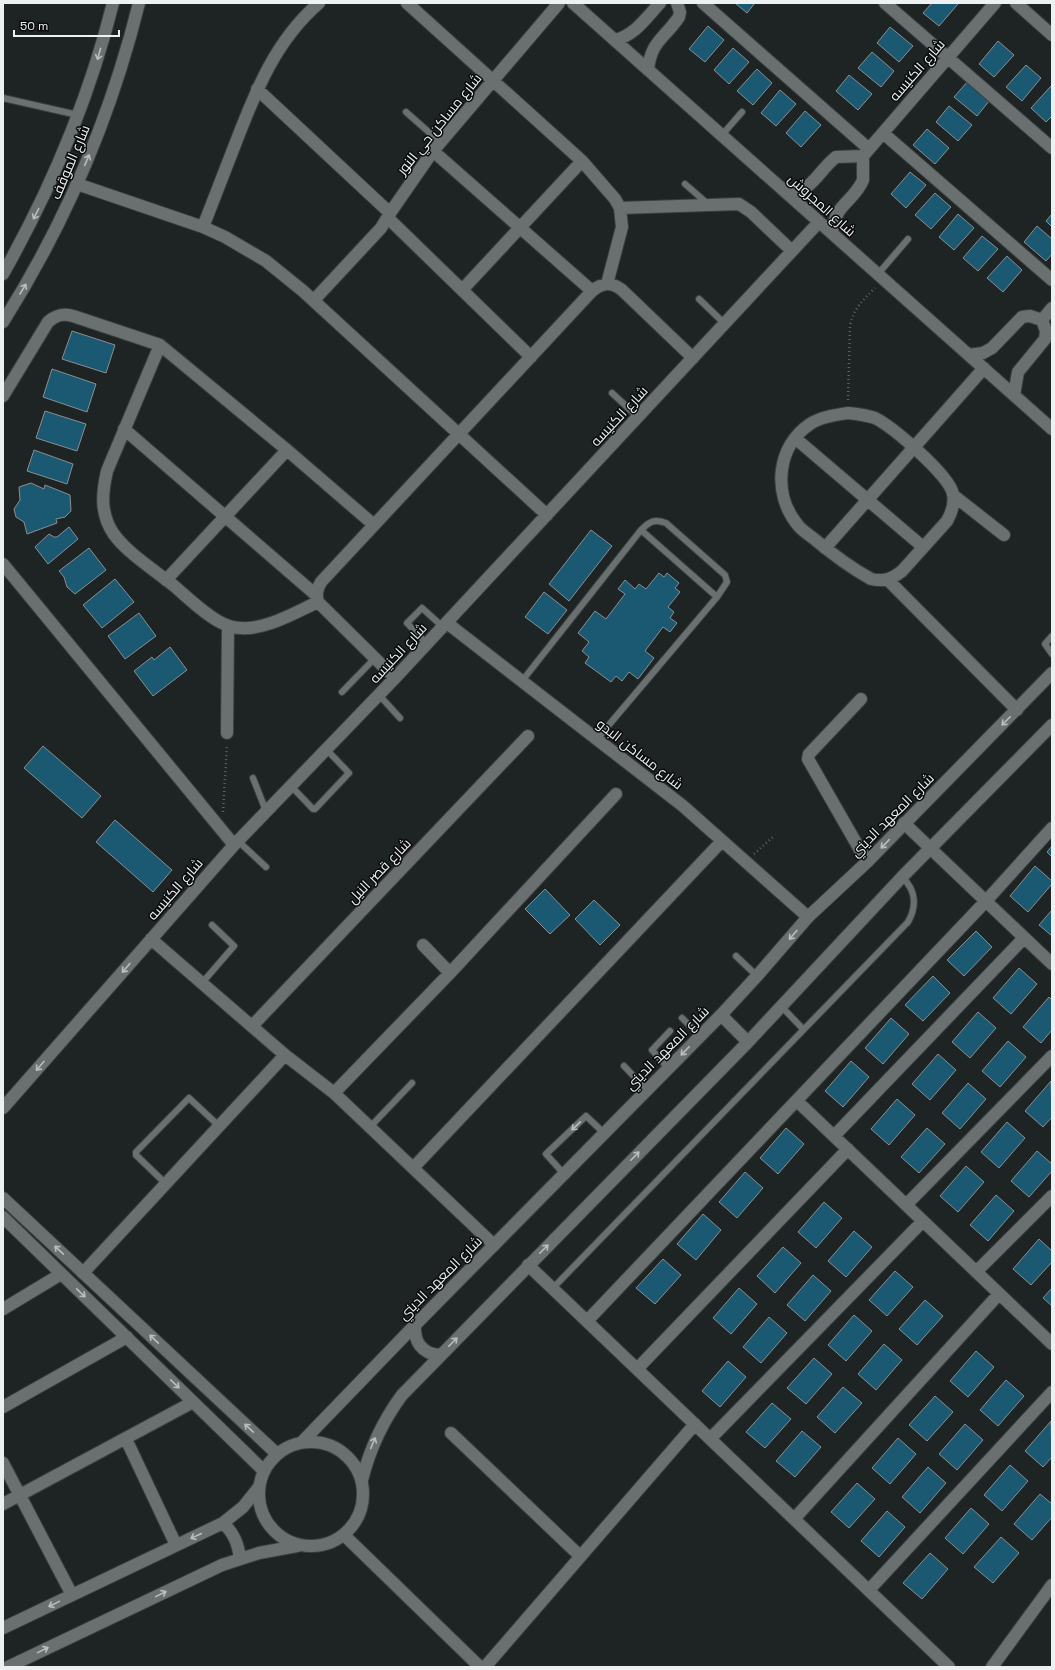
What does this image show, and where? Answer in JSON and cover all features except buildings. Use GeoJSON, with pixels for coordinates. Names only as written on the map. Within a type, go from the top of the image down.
{"type":"FeatureCollection","features":[{"type":"Feature","properties":{"kind":"street","name":"شارع الموقف"},"geometry":{"type":"LineString","coordinates":[[3,274],[40,205],[57,169],[98,58],[113,3]]}},
{"type":"Feature","properties":{"kind":"street","name":"شارع الموقف"},"geometry":{"type":"LineString","coordinates":[[3,322],[44,252],[77,184],[110,104],[139,3]]}},
{"type":"Feature","properties":{"kind":"street"},"geometry":{"type":"LineString","coordinates":[[203,227],[257,89],[271,62],[288,36],[308,12],[319,3]]}},
{"type":"Feature","properties":{"kind":"street"},"geometry":{"type":"LineString","coordinates":[[407,3],[582,161],[610,191],[620,208],[622,227],[607,284]]}},
{"type":"Feature","properties":{"kind":"street","name":"شارع مساكن حي النور"},"geometry":{"type":"LineString","coordinates":[[314,300],[381,228],[437,146],[559,3]]}},
{"type":"Feature","properties":{"kind":"street","name":"شارع المجروش"},"geometry":{"type":"LineString","coordinates":[[573,3],[1052,429]]}},
{"type":"Feature","properties":{"kind":"street"},"geometry":{"type":"LineString","coordinates":[[614,40],[625,37],[633,32],[660,3]]}},
{"type":"Feature","properties":{"kind":"street"},"geometry":{"type":"LineString","coordinates":[[648,70],[650,57],[654,47],[679,17],[680,12],[677,3]]}},
{"type":"Feature","properties":{"kind":"street"},"geometry":{"type":"LineString","coordinates":[[703,3],[866,152]]}},
{"type":"Feature","properties":{"kind":"street"},"geometry":{"type":"LineString","coordinates":[[885,3],[1052,148]]}},
{"type":"Feature","properties":{"kind":"street","name":"شارع الكنيسه"},"geometry":{"type":"LineString","coordinates":[[866,152],[995,3]]}},
{"type":"Feature","properties":{"kind":"street"},"geometry":{"type":"LineString","coordinates":[[1016,3],[1052,35]]}},
{"type":"Feature","properties":{"kind":"street"},"geometry":{"type":"LineString","coordinates":[[257,89],[389,215],[462,290],[531,357]]}},
{"type":"Feature","properties":{"kind":"street"},"geometry":{"type":"LineString","coordinates":[[883,132],[1052,280]]}},
{"type":"Feature","properties":{"kind":"street"},"geometry":{"type":"LineString","coordinates":[[437,146],[520,227],[592,291]]}},
{"type":"Feature","properties":{"kind":"street"},"geometry":{"type":"LineString","coordinates":[[788,194],[798,193],[807,188],[836,157],[866,152]]}},
{"type":"Feature","properties":{"kind":"street"},"geometry":{"type":"LineString","coordinates":[[832,233],[835,216],[863,180],[866,152]]}},
{"type":"Feature","properties":{"kind":"street"},"geometry":{"type":"LineString","coordinates":[[462,290],[582,161]]}},
{"type":"Feature","properties":{"kind":"street"},"geometry":{"type":"LineString","coordinates":[[77,184],[203,227],[232,240],[266,261],[314,300],[547,515]]}},
{"type":"Feature","properties":{"kind":"street"},"geometry":{"type":"LineString","coordinates":[[620,208],[731,204],[746,207],[792,251]]}},
{"type":"Feature","properties":{"kind":"street","name":"شارع الكنيسه"},"geometry":{"type":"LineString","coordinates":[[3,1108],[236,843],[396,678],[820,222]]}},
{"type":"Feature","properties":{"kind":"street"},"geometry":{"type":"LineString","coordinates":[[317,598],[317,588],[321,582],[599,285],[616,285],[693,358]]}},
{"type":"Feature","properties":{"kind":"street"},"geometry":{"type":"LineString","coordinates":[[1042,320],[1052,308]]}},
{"type":"Feature","properties":{"kind":"street"},"geometry":{"type":"LineString","coordinates":[[3,396],[48,322],[53,317],[60,315],[73,316],[160,345],[287,450],[374,525]]}},
{"type":"Feature","properties":{"kind":"street"},"geometry":{"type":"LineString","coordinates":[[970,355],[983,353],[992,348],[1022,317],[1030,316],[1042,320]]}},
{"type":"Feature","properties":{"kind":"street"},"geometry":{"type":"LineString","coordinates":[[1014,395],[1018,372],[1045,339],[1046,331],[1042,320]]}},
{"type":"Feature","properties":{"kind":"street"},"geometry":{"type":"LineString","coordinates":[[160,345],[107,471],[102,492],[105,513],[114,533],[128,548],[166,580],[209,615],[228,626],[254,628],[267,625],[317,598]]}},
{"type":"Feature","properties":{"kind":"street"},"geometry":{"type":"LineString","coordinates":[[825,548],[984,368]]}},
{"type":"Feature","properties":{"kind":"street"},"geometry":{"type":"LineString","coordinates":[[848,413],[861,414],[874,418],[886,425],[914,448],[944,478],[950,486],[953,495],[954,504],[952,513],[947,521],[902,571],[888,580],[880,581],[871,579],[825,548],[798,526],[789,513],[783,498],[780,483],[782,467],[787,452],[795,438],[810,424],[828,416],[848,413]]}},
{"type":"Feature","properties":{"kind":"street"},"geometry":{"type":"LineString","coordinates":[[124,429],[317,598],[396,678]]}},
{"type":"Feature","properties":{"kind":"street"},"geometry":{"type":"LineString","coordinates":[[795,438],[923,547]]}},
{"type":"Feature","properties":{"kind":"street"},"geometry":{"type":"LineString","coordinates":[[166,580],[287,450]]}},
{"type":"Feature","properties":{"kind":"street"},"geometry":{"type":"LineString","coordinates":[[953,495],[1004,535]]}},
{"type":"Feature","properties":{"kind":"street"},"geometry":{"type":"LineString","coordinates":[[3,564],[222,831],[236,843]]}},
{"type":"Feature","properties":{"kind":"street"},"geometry":{"type":"LineString","coordinates":[[888,580],[1017,710]]}},
{"type":"Feature","properties":{"kind":"street","name":"شارع مساكن البدو"},"geometry":{"type":"LineString","coordinates":[[445,625],[522,681],[683,806],[808,917]]}},
{"type":"Feature","properties":{"kind":"street"},"geometry":{"type":"LineString","coordinates":[[227,733],[228,626]]}},
{"type":"Feature","properties":{"kind":"street","name":"شارع المعهد الديني"},"geometry":{"type":"LineString","coordinates":[[302,1442],[415,1325],[721,1015],[808,917],[867,862],[1052,673]]}},
{"type":"Feature","properties":{"kind":"street"},"geometry":{"type":"LineString","coordinates":[[861,699],[809,754],[808,759],[867,862]]}},
{"type":"Feature","properties":{"kind":"street"},"geometry":{"type":"LineString","coordinates":[[8,1667],[222,1565],[259,1553],[297,1546],[319,1546],[330,1543],[344,1535],[355,1523],[360,1513],[363,1497],[362,1480],[372,1444],[390,1410],[402,1395],[748,1042],[902,877],[1052,725]]}},
{"type":"Feature","properties":{"kind":"street","name":"شارع قصر النيل"},"geometry":{"type":"LineString","coordinates":[[252,1026],[528,736]]}},
{"type":"Feature","properties":{"kind":"street"},"geometry":{"type":"LineString","coordinates":[[334,1093],[450,973],[616,794]]}},
{"type":"Feature","properties":{"kind":"street"},"geometry":{"type":"LineString","coordinates":[[904,824],[1052,964]]}},
{"type":"Feature","properties":{"kind":"street"},"geometry":{"type":"LineString","coordinates":[[587,1321],[986,901],[1052,828]]}},
{"type":"Feature","properties":{"kind":"street"},"geometry":{"type":"LineString","coordinates":[[413,1168],[722,841]]}},
{"type":"Feature","properties":{"kind":"street"},"geometry":{"type":"LineString","coordinates":[[834,1136],[1024,938]]}},
{"type":"Feature","properties":{"kind":"street"},"geometry":{"type":"LineString","coordinates":[[151,939],[285,1055],[334,1093],[494,1245]]}},
{"type":"Feature","properties":{"kind":"street"},"geometry":{"type":"LineString","coordinates":[[423,945],[450,973]]}},
{"type":"Feature","properties":{"kind":"street"},"geometry":{"type":"LineString","coordinates":[[721,1015],[748,1042]]}},
{"type":"Feature","properties":{"kind":"street"},"geometry":{"type":"LineString","coordinates":[[83,1273],[285,1055]]}},
{"type":"Feature","properties":{"kind":"street"},"geometry":{"type":"LineString","coordinates":[[906,1205],[1052,1056]]}},
{"type":"Feature","properties":{"kind":"street"},"geometry":{"type":"LineString","coordinates":[[797,1101],[1051,1342]]}},
{"type":"Feature","properties":{"kind":"street"},"geometry":{"type":"LineString","coordinates":[[637,1369],[848,1149]]}},
{"type":"Feature","properties":{"kind":"street"},"geometry":{"type":"LineString","coordinates":[[976,1272],[1052,1196]]}},
{"type":"Feature","properties":{"kind":"street"},"geometry":{"type":"LineString","coordinates":[[3,1198],[277,1454]]}},
{"type":"Feature","properties":{"kind":"street"},"geometry":{"type":"LineString","coordinates":[[3,1217],[264,1471]]}},
{"type":"Feature","properties":{"kind":"street"},"geometry":{"type":"LineString","coordinates":[[710,1439],[923,1221]]}},
{"type":"Feature","properties":{"kind":"street"},"geometry":{"type":"LineString","coordinates":[[528,1265],[949,1667]]}},
{"type":"Feature","properties":{"kind":"street"},"geometry":{"type":"LineString","coordinates":[[3,1309],[61,1274]]}},
{"type":"Feature","properties":{"kind":"street"},"geometry":{"type":"LineString","coordinates":[[794,1519],[999,1294]]}},
{"type":"Feature","properties":{"kind":"street"},"geometry":{"type":"LineString","coordinates":[[415,1325],[418,1344],[427,1352],[440,1355]]}},
{"type":"Feature","properties":{"kind":"street"},"geometry":{"type":"LineString","coordinates":[[3,1407],[127,1337]]}},
{"type":"Feature","properties":{"kind":"street"},"geometry":{"type":"LineString","coordinates":[[869,1590],[1052,1392]]}},
{"type":"Feature","properties":{"kind":"street"},"geometry":{"type":"LineString","coordinates":[[3,1504],[193,1402]]}},
{"type":"Feature","properties":{"kind":"street"},"geometry":{"type":"LineString","coordinates":[[485,1667],[695,1424]]}},
{"type":"Feature","properties":{"kind":"street"},"geometry":{"type":"LineString","coordinates":[[451,1433],[580,1556]]}},
{"type":"Feature","properties":{"kind":"street"},"geometry":{"type":"LineString","coordinates":[[126,1439],[176,1545]]}},
{"type":"Feature","properties":{"kind":"street"},"geometry":{"type":"LineString","coordinates":[[297,1546],[278,1536],[270,1528],[260,1508],[258,1498],[259,1487],[264,1471],[277,1454],[292,1445],[302,1442],[313,1442],[335,1447],[352,1461],[362,1480]]}},
{"type":"Feature","properties":{"kind":"street"},"geometry":{"type":"LineString","coordinates":[[3,1463],[72,1595]]}},
{"type":"Feature","properties":{"kind":"street"},"geometry":{"type":"LineString","coordinates":[[3,1628],[223,1523],[243,1507],[259,1487]]}},
{"type":"Feature","properties":{"kind":"street"},"geometry":{"type":"LineString","coordinates":[[223,1523],[229,1528],[237,1542],[240,1558]]}},
{"type":"Feature","properties":{"kind":"street"},"geometry":{"type":"LineString","coordinates":[[344,1535],[480,1667]]}},
{"type":"Feature","properties":{"kind":"street"},"geometry":{"type":"LineString","coordinates":[[992,1667],[1052,1585]]}},
{"type":"Feature","properties":{"kind":"lane"},"geometry":{"type":"LineString","coordinates":[[3,98],[78,115]]}},
{"type":"Feature","properties":{"kind":"lane"},"geometry":{"type":"LineString","coordinates":[[406,112],[437,146]]}},
{"type":"Feature","properties":{"kind":"lane"},"geometry":{"type":"LineString","coordinates":[[722,135],[742,112]]}},
{"type":"Feature","properties":{"kind":"lane"},"geometry":{"type":"LineString","coordinates":[[685,184],[708,205]]}},
{"type":"Feature","properties":{"kind":"lane"},"geometry":{"type":"LineString","coordinates":[[881,277],[908,239]]}},
{"type":"Feature","properties":{"kind":"lane"},"geometry":{"type":"LineString","coordinates":[[699,299],[725,324]]}},
{"type":"Feature","properties":{"kind":"lane"},"geometry":{"type":"LineString","coordinates":[[612,393],[638,417]]}},
{"type":"Feature","properties":{"kind":"lane"},"geometry":{"type":"LineString","coordinates":[[522,681],[641,530],[650,521],[657,520],[666,523],[724,575],[727,582],[717,597],[597,739]]}},
{"type":"Feature","properties":{"kind":"lane"},"geometry":{"type":"LineString","coordinates":[[641,530],[717,597]]}},
{"type":"Feature","properties":{"kind":"lane"},"geometry":{"type":"LineString","coordinates":[[427,644],[407,624],[422,608],[445,625]]}},
{"type":"Feature","properties":{"kind":"lane"},"geometry":{"type":"LineString","coordinates":[[1052,636],[1045,644],[1052,654]]}},
{"type":"Feature","properties":{"kind":"lane"},"geometry":{"type":"LineString","coordinates":[[342,692],[375,658]]}},
{"type":"Feature","properties":{"kind":"lane"},"geometry":{"type":"LineString","coordinates":[[379,695],[400,718]]}},
{"type":"Feature","properties":{"kind":"lane"},"geometry":{"type":"LineString","coordinates":[[291,786],[313,809],[320,804],[349,773],[326,749]]}},
{"type":"Feature","properties":{"kind":"lane"},"geometry":{"type":"LineString","coordinates":[[253,778],[266,811]]}},
{"type":"Feature","properties":{"kind":"lane"},"geometry":{"type":"LineString","coordinates":[[236,843],[266,867]]}},
{"type":"Feature","properties":{"kind":"lane"},"geometry":{"type":"LineString","coordinates":[[553,1288],[908,922],[914,909],[914,895],[907,882],[902,877]]}},
{"type":"Feature","properties":{"kind":"lane"},"geometry":{"type":"LineString","coordinates":[[202,983],[234,946],[212,925]]}},
{"type":"Feature","properties":{"kind":"lane"},"geometry":{"type":"LineString","coordinates":[[736,956],[757,976]]}},
{"type":"Feature","properties":{"kind":"lane"},"geometry":{"type":"LineString","coordinates":[[781,1006],[803,1029]]}},
{"type":"Feature","properties":{"kind":"lane"},"geometry":{"type":"LineString","coordinates":[[682,1018],[700,1036]]}},
{"type":"Feature","properties":{"kind":"lane"},"geometry":{"type":"LineString","coordinates":[[668,1068],[652,1050],[670,1031]]}},
{"type":"Feature","properties":{"kind":"lane"},"geometry":{"type":"LineString","coordinates":[[624,1066],[647,1090]]}},
{"type":"Feature","properties":{"kind":"lane"},"geometry":{"type":"LineString","coordinates":[[370,1127],[412,1083]]}},
{"type":"Feature","properties":{"kind":"lane"},"geometry":{"type":"LineString","coordinates":[[166,1184],[136,1155],[136,1152],[189,1098],[219,1126]]}},
{"type":"Feature","properties":{"kind":"lane"},"geometry":{"type":"LineString","coordinates":[[564,1174],[546,1154],[586,1116],[604,1133]]}},
{"type":"Feature","properties":{"kind":"path"},"geometry":{"type":"LineString","coordinates":[[848,413],[850,326],[852,318],[860,303],[881,277]]}},
{"type":"Feature","properties":{"kind":"path"},"geometry":{"type":"LineString","coordinates":[[222,831],[227,733]]}},
{"type":"Feature","properties":{"kind":"path"},"geometry":{"type":"LineString","coordinates":[[746,862],[773,836]]}}]}
